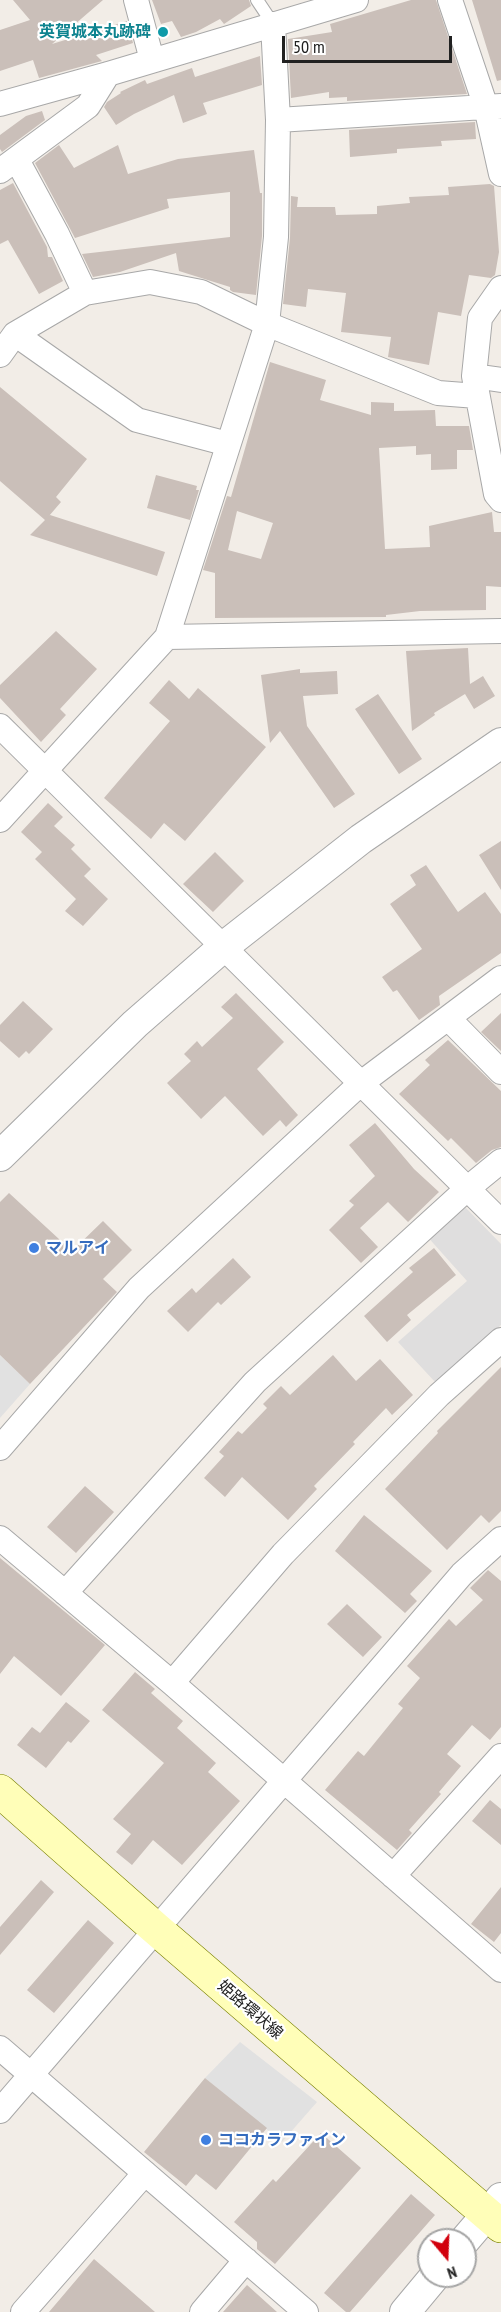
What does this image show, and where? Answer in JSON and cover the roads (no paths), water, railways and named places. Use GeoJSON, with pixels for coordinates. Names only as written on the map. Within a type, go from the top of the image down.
{"type":"FeatureCollection","features":[{"type":"Feature","properties":{"kind":"main road","name":"姫路環状線"},"geometry":{"type":"LineString","coordinates":[[0,1791],[155,1928],[496,2213]]}},
{"type":"Feature","properties":{"kind":"street"},"geometry":{"type":"LineString","coordinates":[[136,0],[152,60]]}},
{"type":"Feature","properties":{"kind":"street"},"geometry":{"type":"LineString","coordinates":[[0,104],[356,0]]}},
{"type":"Feature","properties":{"kind":"street"},"geometry":{"type":"LineString","coordinates":[[450,0],[494,106],[501,174]]}},
{"type":"Feature","properties":{"kind":"street"},"geometry":{"type":"LineString","coordinates":[[0,820],[167,636],[267,324],[276,237],[278,120],[273,24]]}},
{"type":"Feature","properties":{"kind":"street"},"geometry":{"type":"LineString","coordinates":[[85,293],[57,234],[6,165],[88,106],[108,74]]}},
{"type":"Feature","properties":{"kind":"street"},"geometry":{"type":"LineString","coordinates":[[278,120],[494,106]]}},
{"type":"Feature","properties":{"kind":"street"},"geometry":{"type":"LineString","coordinates":[[0,355],[15,334],[85,293],[150,282],[201,292],[267,324],[438,393],[501,380]]}},
{"type":"Feature","properties":{"kind":"street"},"geometry":{"type":"LineString","coordinates":[[501,288],[480,318],[475,386],[496,494],[501,500]]}},
{"type":"Feature","properties":{"kind":"street"},"geometry":{"type":"LineString","coordinates":[[15,334],[137,420],[228,444]]}},
{"type":"Feature","properties":{"kind":"street"},"geometry":{"type":"LineString","coordinates":[[167,636],[501,631]]}},
{"type":"Feature","properties":{"kind":"street"},"geometry":{"type":"LineString","coordinates":[[0,726],[501,1222]]}},
{"type":"Feature","properties":{"kind":"street"},"geometry":{"type":"LineString","coordinates":[[0,1156],[135,1024],[222,948],[361,839],[501,744]]}},
{"type":"Feature","properties":{"kind":"street"},"geometry":{"type":"LineString","coordinates":[[0,1448],[139,1288],[360,1084],[501,978]]}},
{"type":"Feature","properties":{"kind":"street"},"geometry":{"type":"LineString","coordinates":[[448,1018],[501,1072]]}},
{"type":"Feature","properties":{"kind":"street"},"geometry":{"type":"LineString","coordinates":[[65,1593],[255,1382],[468,1188],[501,1161]]}},
{"type":"Feature","properties":{"kind":"street"},"geometry":{"type":"LineString","coordinates":[[172,1683],[284,1554],[439,1395],[501,1340]]}},
{"type":"Feature","properties":{"kind":"street"},"geometry":{"type":"LineString","coordinates":[[0,1538],[172,1683],[501,1969]]}},
{"type":"Feature","properties":{"kind":"street"},"geometry":{"type":"LineString","coordinates":[[0,2111],[155,1928],[462,1574],[501,1539]]}},
{"type":"Feature","properties":{"kind":"street"},"geometry":{"type":"LineString","coordinates":[[393,1876],[501,1756]]}},
{"type":"Feature","properties":{"kind":"street"},"geometry":{"type":"LineString","coordinates":[[0,2048],[306,2312]]}},
{"type":"Feature","properties":{"kind":"street"},"geometry":{"type":"LineString","coordinates":[[23,2312],[145,2173]]}},
{"type":"Feature","properties":{"kind":"street"},"geometry":{"type":"LineString","coordinates":[[477,2230],[496,2213]]}},
{"type":"Feature","properties":{"kind":"street"},"geometry":{"type":"LineString","coordinates":[[201,2312],[246,2260]]}},
{"type":"Feature","properties":{"kind":"street"},"geometry":{"type":"LineString","coordinates":[[405,2312],[425,2288]]}},
{"type":"Feature","properties":{"kind":"lane"},"geometry":{"type":"LineString","coordinates":[[257,0],[273,24]]}},
{"type":"Feature","properties":{"kind":"place","name":"英賀城本丸跡碑"},"geometry":{"type":"Point","coordinates":[163,32]}},
{"type":"Feature","properties":{"kind":"place","name":"マルアイ"},"geometry":{"type":"Point","coordinates":[34,1248]}},
{"type":"Feature","properties":{"kind":"place","name":"ココカラファイン"},"geometry":{"type":"Point","coordinates":[206,2140]}}]}
